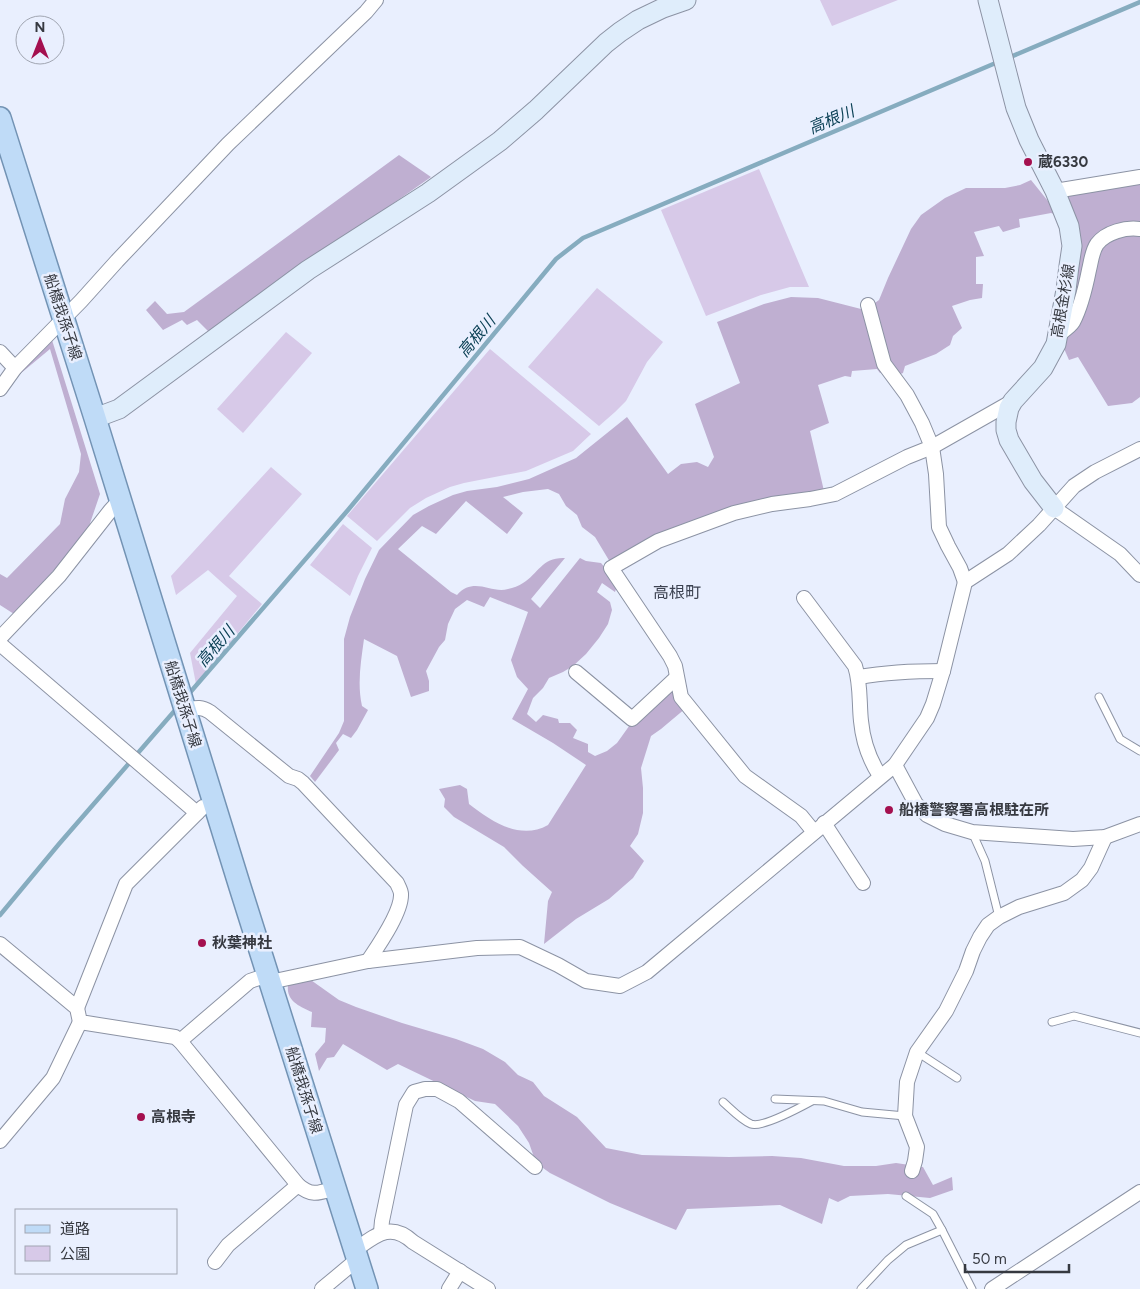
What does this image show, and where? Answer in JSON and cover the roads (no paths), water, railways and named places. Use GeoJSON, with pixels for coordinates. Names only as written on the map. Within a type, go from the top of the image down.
{"type":"FeatureCollection","features":[{"type":"Feature","properties":{"kind":"main road","name":"船橋我孫子線"},"geometry":{"type":"LineString","coordinates":[[0,118],[367,1289]]}},
{"type":"Feature","properties":{"kind":"street"},"geometry":{"type":"LineString","coordinates":[[0,389],[15,368],[81,301],[228,144],[366,12],[376,0]]}},
{"type":"Feature","properties":{"kind":"street"},"geometry":{"type":"LineString","coordinates":[[95,418],[119,409],[308,270],[428,193],[500,141],[536,110],[606,42],[620,32],[646,16],[686,0]]}},
{"type":"Feature","properties":{"kind":"street","name":"高根金杉線"},"geometry":{"type":"LineString","coordinates":[[988,0],[1016,108],[1029,140],[1055,191],[1069,226],[1072,246],[1056,344],[1043,368],[1013,400],[1009,408],[1006,430],[1009,440],[1033,481],[1054,508],[1120,554],[1140,576]]}},
{"type":"Feature","properties":{"kind":"street"},"geometry":{"type":"LineString","coordinates":[[1055,191],[1140,177]]}},
{"type":"Feature","properties":{"kind":"street"},"geometry":{"type":"LineString","coordinates":[[1058,335],[1072,324],[1084,291],[1097,244],[1113,233],[1134,228],[1140,229]]}},
{"type":"Feature","properties":{"kind":"street"},"geometry":{"type":"LineString","coordinates":[[180,1041],[250,982],[368,961],[477,948],[520,947],[586,981],[620,986],[647,972],[895,765],[927,718],[943,671],[965,582],[939,527],[936,474],[932,447],[907,395],[884,364],[868,305]]}},
{"type":"Feature","properties":{"kind":"street"},"geometry":{"type":"LineString","coordinates":[[0,352],[15,368]]}},
{"type":"Feature","properties":{"kind":"street"},"geometry":{"type":"LineString","coordinates":[[863,883],[819,828],[745,776],[681,696],[675,666],[670,656],[610,568],[658,541],[734,514],[772,504],[835,494],[907,457],[932,447],[1013,400]]}},
{"type":"Feature","properties":{"kind":"street"},"geometry":{"type":"LineString","coordinates":[[965,582],[1008,554],[1039,525],[1074,486],[1095,472],[1140,449]]}},
{"type":"Feature","properties":{"kind":"street"},"geometry":{"type":"LineString","coordinates":[[0,638],[59,576],[120,500]]}},
{"type":"Feature","properties":{"kind":"street"},"geometry":{"type":"LineString","coordinates":[[804,598],[855,666],[859,677],[861,722],[866,748],[873,766],[880,776]]}},
{"type":"Feature","properties":{"kind":"street"},"geometry":{"type":"LineString","coordinates":[[0,644],[197,813]]}},
{"type":"Feature","properties":{"kind":"street"},"geometry":{"type":"LineString","coordinates":[[859,677],[900,671],[943,671]]}},
{"type":"Feature","properties":{"kind":"street"},"geometry":{"type":"LineString","coordinates":[[576,672],[632,719],[676,678]]}},
{"type":"Feature","properties":{"kind":"street"},"geometry":{"type":"LineString","coordinates":[[185,710],[203,708],[210,712],[290,776],[303,783],[397,883],[401,892],[400,902],[394,918],[368,961]]}},
{"type":"Feature","properties":{"kind":"street"},"geometry":{"type":"LineString","coordinates":[[895,765],[916,804],[927,815],[944,824],[972,832],[1073,839],[1105,837],[1140,824]]}},
{"type":"Feature","properties":{"kind":"street"},"geometry":{"type":"LineString","coordinates":[[0,1141],[53,1078],[126,884],[212,797]]}},
{"type":"Feature","properties":{"kind":"street"},"geometry":{"type":"LineString","coordinates":[[912,1171],[917,1147],[905,1116],[907,1082],[917,1052],[946,1012],[980,937],[988,925],[999,917],[1019,907],[1064,893],[1082,880],[1091,868],[1105,837]]}},
{"type":"Feature","properties":{"kind":"street"},"geometry":{"type":"LineString","coordinates":[[0,944],[78,1015],[175,1037],[298,1185],[312,1193],[335,1188]]}},
{"type":"Feature","properties":{"kind":"street"},"geometry":{"type":"LineString","coordinates":[[381,1232],[406,1105],[414,1092],[424,1089],[437,1089],[459,1101],[534,1168]]}},
{"type":"Feature","properties":{"kind":"street"},"geometry":{"type":"LineString","coordinates":[[215,1262],[228,1245],[298,1185]]}},
{"type":"Feature","properties":{"kind":"street"},"geometry":{"type":"LineString","coordinates":[[992,1289],[1140,1192]]}},
{"type":"Feature","properties":{"kind":"street"},"geometry":{"type":"LineString","coordinates":[[322,1289],[356,1254],[381,1232],[395,1232],[407,1236],[413,1242],[488,1289]]}},
{"type":"Feature","properties":{"kind":"street"},"geometry":{"type":"LineString","coordinates":[[449,1289],[460,1271]]}},
{"type":"Feature","properties":{"kind":"lane"},"geometry":{"type":"LineString","coordinates":[[1099,697],[1120,739],[1140,751]]}},
{"type":"Feature","properties":{"kind":"lane"},"geometry":{"type":"LineString","coordinates":[[972,832],[985,861],[999,917]]}},
{"type":"Feature","properties":{"kind":"lane"},"geometry":{"type":"LineString","coordinates":[[1052,1022],[1074,1016],[1140,1033]]}},
{"type":"Feature","properties":{"kind":"lane"},"geometry":{"type":"LineString","coordinates":[[917,1052],[957,1078]]}},
{"type":"Feature","properties":{"kind":"lane"},"geometry":{"type":"LineString","coordinates":[[775,1099],[824,1101],[862,1112],[905,1116]]}},
{"type":"Feature","properties":{"kind":"lane"},"geometry":{"type":"LineString","coordinates":[[723,1102],[753,1125],[790,1113],[813,1101]]}},
{"type":"Feature","properties":{"kind":"lane"},"geometry":{"type":"LineString","coordinates":[[906,1196],[933,1214],[972,1289]]}},
{"type":"Feature","properties":{"kind":"lane"},"geometry":{"type":"LineString","coordinates":[[861,1289],[888,1260],[906,1245],[942,1230]]}},
{"type":"Feature","properties":{"kind":"waterway","name":"高根川"},"geometry":{"type":"LineString","coordinates":[[1008,58],[1140,2]]}},
{"type":"Feature","properties":{"kind":"waterway","name":"高根川"},"geometry":{"type":"LineString","coordinates":[[187,696],[348,510],[556,259],[583,238],[998,62]]}},
{"type":"Feature","properties":{"kind":"waterway","name":"高根川"},"geometry":{"type":"LineString","coordinates":[[0,915],[177,708]]}},
{"type":"Feature","properties":{"kind":"place","name":"蔵6330"},"geometry":{"type":"Point","coordinates":[1028,162]}},
{"type":"Feature","properties":{"kind":"place","name":"船橋警察署高根駐在所"},"geometry":{"type":"Point","coordinates":[889,810]}},
{"type":"Feature","properties":{"kind":"place","name":"秋葉神社"},"geometry":{"type":"Point","coordinates":[202,943]}},
{"type":"Feature","properties":{"kind":"place","name":"高根寺"},"geometry":{"type":"Point","coordinates":[141,1117]}},
{"type":"Feature","properties":{"kind":"district","name":"高根町"},"geometry":{"type":"Point","coordinates":[677,592]}}]}
